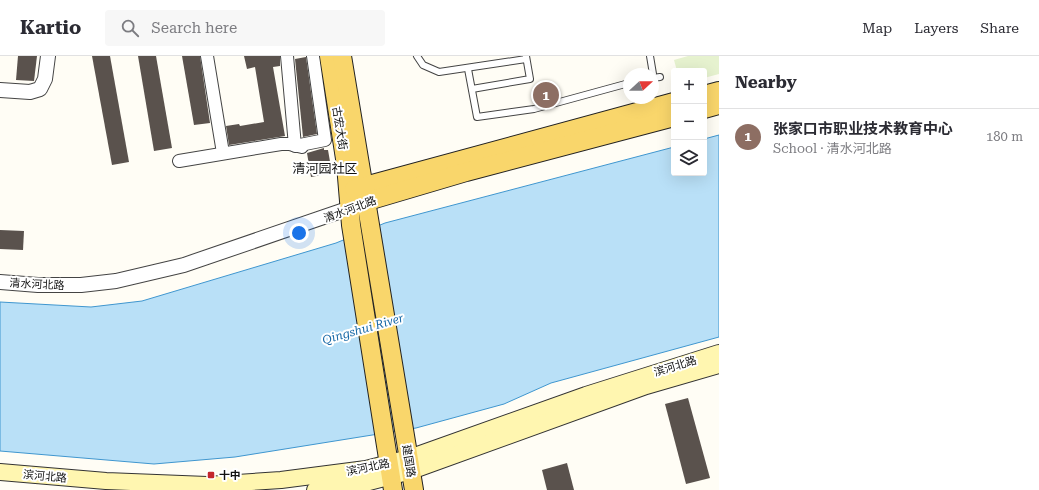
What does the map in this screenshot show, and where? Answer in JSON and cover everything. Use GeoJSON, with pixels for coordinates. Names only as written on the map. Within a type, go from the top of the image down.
{"type":"FeatureCollection","features":[{"type":"Feature","properties":{"kind":"main road","name":"古宏大街"},"geometry":{"type":"LineString","coordinates":[[329,56],[342,141],[357,202],[370,220]]}},
{"type":"Feature","properties":{"kind":"main road","name":"古宏大街"},"geometry":{"type":"LineString","coordinates":[[342,56],[357,202]]}},
{"type":"Feature","properties":{"kind":"main road"},"geometry":{"type":"LineString","coordinates":[[707,94],[719,91]]}},
{"type":"Feature","properties":{"kind":"main road","name":"清水河北路"},"geometry":{"type":"LineString","coordinates":[[357,202],[671,103]]}},
{"type":"Feature","properties":{"kind":"main road"},"geometry":{"type":"LineString","coordinates":[[707,108],[719,106]]}},
{"type":"Feature","properties":{"kind":"main road","name":"清水河北路"},"geometry":{"type":"LineString","coordinates":[[357,202],[671,118]]}},
{"type":"Feature","properties":{"kind":"main road","name":"建国路"},"geometry":{"type":"LineString","coordinates":[[357,202],[384,435],[391,476]]}},
{"type":"Feature","properties":{"kind":"main road","name":"建国路"},"geometry":{"type":"LineString","coordinates":[[370,220],[414,490]]}},
{"type":"Feature","properties":{"kind":"main road","name":"滨河北路"},"geometry":{"type":"LineString","coordinates":[[315,490],[369,482],[391,476],[410,464],[586,395],[719,353]]}},
{"type":"Feature","properties":{"kind":"main road","name":"滨河北路"},"geometry":{"type":"LineString","coordinates":[[410,464],[646,386],[719,365]]}},
{"type":"Feature","properties":{"kind":"main road","name":"滨河北路"},"geometry":{"type":"LineString","coordinates":[[0,472],[145,486],[207,485],[281,480],[366,469],[391,476]]}},
{"type":"Feature","properties":{"kind":"main road","name":"滨河北路"},"geometry":{"type":"LineString","coordinates":[[0,483],[86,490]]}},
{"type":"Feature","properties":{"kind":"street"},"geometry":{"type":"LineString","coordinates":[[0,90],[30,92],[40,89],[45,79],[48,56]]}},
{"type":"Feature","properties":{"kind":"street"},"geometry":{"type":"LineString","coordinates":[[207,56],[223,153]]}},
{"type":"Feature","properties":{"kind":"street"},"geometry":{"type":"LineString","coordinates":[[287,56],[295,146]]}},
{"type":"Feature","properties":{"kind":"street"},"geometry":{"type":"LineString","coordinates":[[295,146],[326,140],[313,56]]}},
{"type":"Feature","properties":{"kind":"street"},"geometry":{"type":"LineString","coordinates":[[179,160],[281,144],[289,144],[304,148],[342,141]]}},
{"type":"Feature","properties":{"kind":"street","name":"清水河北路"},"geometry":{"type":"LineString","coordinates":[[0,282],[46,285],[81,285],[116,281],[184,265],[357,202]]}},
{"type":"Feature","properties":{"kind":"lane"},"geometry":{"type":"LineString","coordinates":[[417,56],[423,65],[439,72],[468,69],[526,58],[530,79],[472,89]]}},
{"type":"Feature","properties":{"kind":"lane"},"geometry":{"type":"LineString","coordinates":[[650,56],[652,68]]}},
{"type":"Feature","properties":{"kind":"lane"},"geometry":{"type":"LineString","coordinates":[[468,69],[477,117],[534,109],[623,85]]}},
{"type":"Feature","properties":{"kind":"green space"},"geometry":{"type":"Polygon","coordinates":[[[688,56],[719,56],[719,74],[707,77],[707,68],[676,68],[674,60],[688,56]]]}},
{"type":"Feature","properties":{"kind":"water","name":"Qingshui River"},"geometry":{"type":"Polygon","coordinates":[[[719,135],[719,337],[551,383],[504,404],[416,428],[235,457],[154,464],[0,451],[0,302],[91,307],[142,301],[336,243],[385,223],[671,148],[671,176],[707,176],[707,138],[719,135]]]}},
{"type":"Feature","properties":{"kind":"building"},"geometry":{"type":"Polygon","coordinates":[[[18,56],[37,56],[34,81],[16,80],[18,56]]]}},
{"type":"Feature","properties":{"kind":"building"},"geometry":{"type":"Polygon","coordinates":[[[92,56],[110,56],[129,162],[112,165],[92,56]]]}},
{"type":"Feature","properties":{"kind":"building"},"geometry":{"type":"Polygon","coordinates":[[[138,56],[156,56],[172,148],[154,151],[138,56]]]}},
{"type":"Feature","properties":{"kind":"building"},"geometry":{"type":"Polygon","coordinates":[[[182,56],[200,56],[210,123],[194,125],[182,56]]]}},
{"type":"Feature","properties":{"kind":"building"},"geometry":{"type":"Polygon","coordinates":[[[244,56],[280,56],[280,66],[273,67],[285,136],[229,145],[226,126],[239,124],[240,126],[264,122],[255,67],[247,69],[244,56]]]}},
{"type":"Feature","properties":{"kind":"building"},"geometry":{"type":"Polygon","coordinates":[[[306,57],[317,134],[303,137],[295,59],[306,57]]]}},
{"type":"Feature","properties":{"kind":"building"},"geometry":{"type":"Polygon","coordinates":[[[324,148],[324,150],[328,150],[332,173],[311,177],[307,153],[324,148]]]}},
{"type":"Feature","properties":{"kind":"building"},"geometry":{"type":"Polygon","coordinates":[[[0,230],[24,231],[23,250],[0,249],[0,230]]]}},
{"type":"Feature","properties":{"kind":"building"},"geometry":{"type":"Polygon","coordinates":[[[688,398],[710,478],[686,484],[665,404],[688,398]]]}},
{"type":"Feature","properties":{"kind":"building"},"geometry":{"type":"Polygon","coordinates":[[[567,463],[574,490],[547,490],[542,470],[567,463]]]}},
{"type":"Feature","properties":{"kind":"place","name":"张家口市职业技术教育中心"},"geometry":{"type":"Point","coordinates":[546,95]}},
{"type":"Feature","properties":{"kind":"place","name":"十中"},"geometry":{"type":"Point","coordinates":[211,475]}},
{"type":"Feature","properties":{"kind":"district","name":"清河园社区"},"geometry":{"type":"Point","coordinates":[325,168]}}]}
